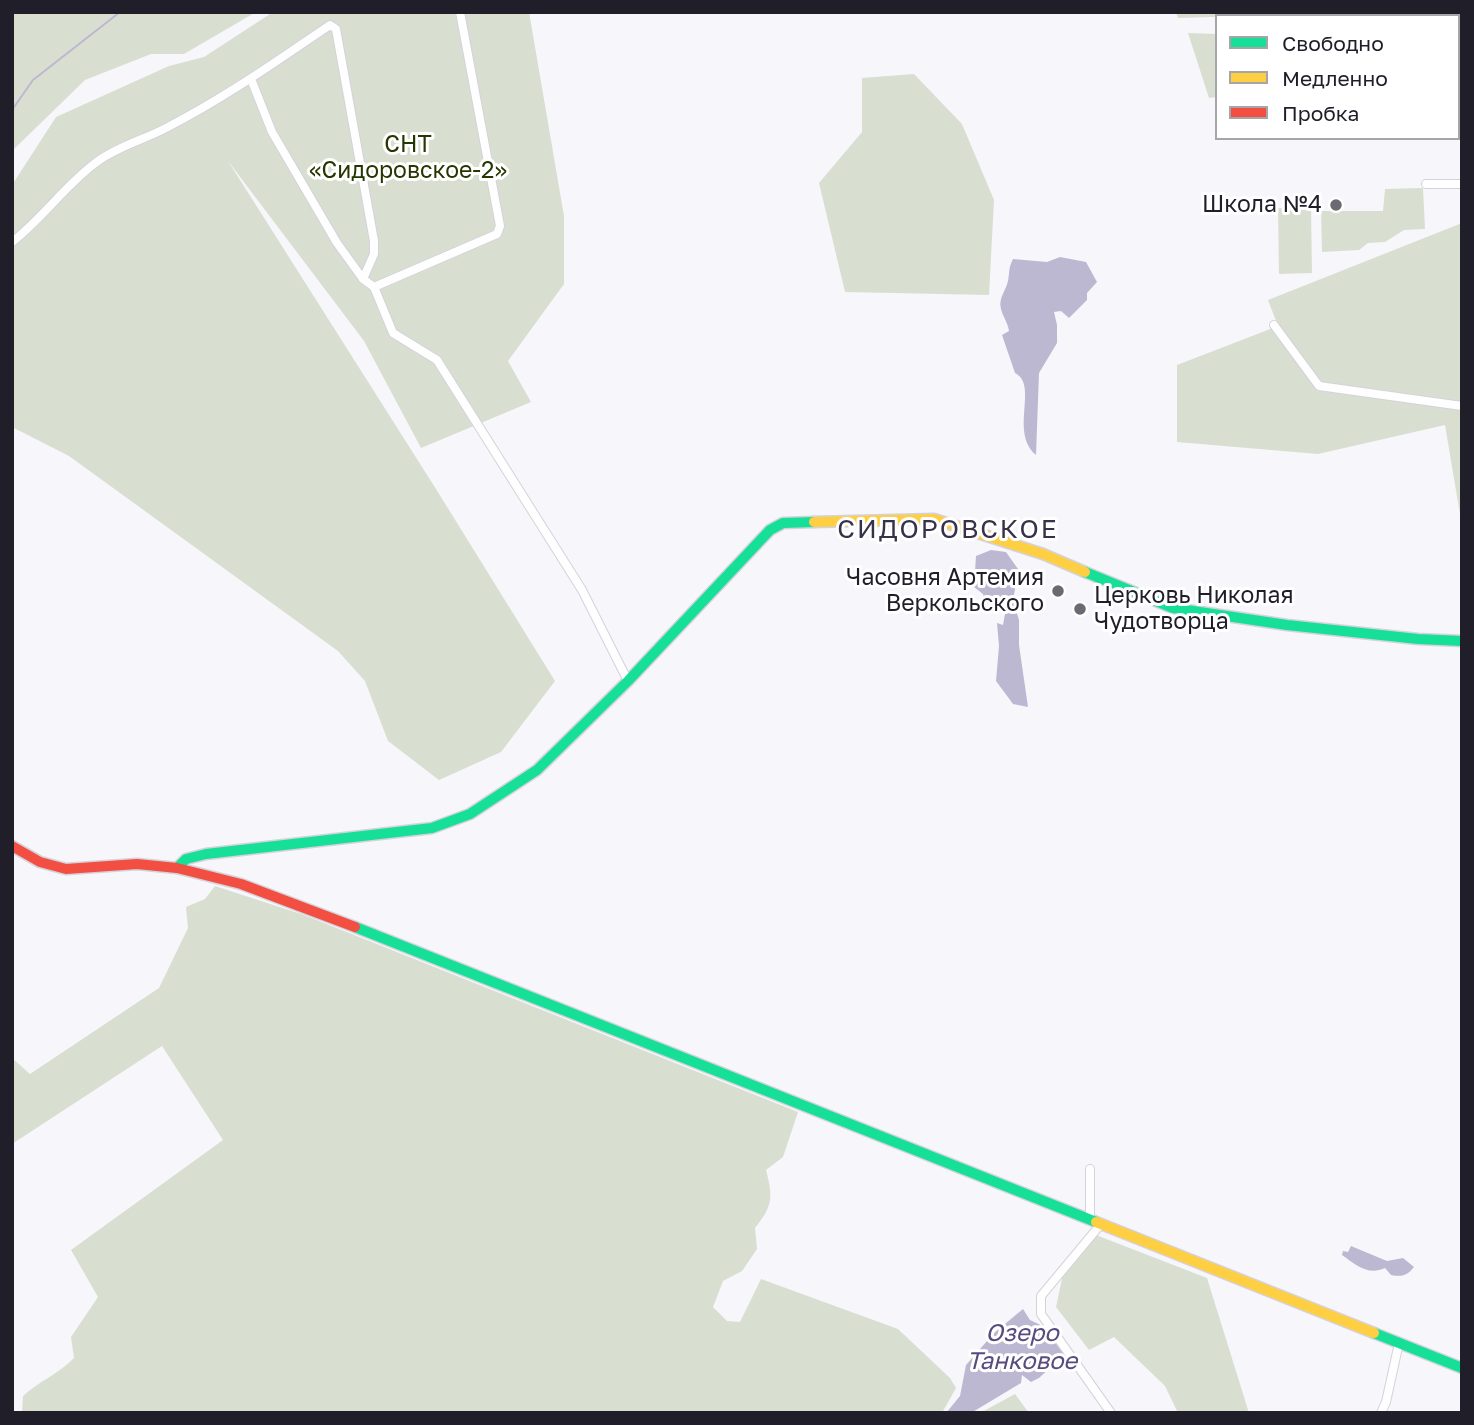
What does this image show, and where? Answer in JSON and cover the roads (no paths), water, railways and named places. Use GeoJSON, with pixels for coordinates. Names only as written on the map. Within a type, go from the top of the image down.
{"type":"FeatureCollection","features":[{"type":"Feature","properties":{"kind":"street"},"geometry":{"type":"LineString","coordinates":[[374,287],[497,234],[500,226],[460,12]]}},
{"type":"Feature","properties":{"kind":"street"},"geometry":{"type":"LineString","coordinates":[[12,242],[79,176],[97,162],[119,147],[165,128],[250,79],[330,25],[337,29],[374,241],[374,254],[363,279]]}},
{"type":"Feature","properties":{"kind":"street"},"geometry":{"type":"LineString","coordinates":[[250,79],[272,132],[337,243],[363,279],[374,287],[393,333],[436,360],[444,371],[582,590],[628,681]]}},
{"type":"Feature","properties":{"kind":"street"},"geometry":{"type":"LineString","coordinates":[[1426,184],[1462,184]]}},
{"type":"Feature","properties":{"kind":"street"},"geometry":{"type":"LineString","coordinates":[[1274,325],[1319,386],[1462,406]]}},
{"type":"Feature","properties":{"kind":"street"},"geometry":{"type":"LineString","coordinates":[[177,868],[186,859],[206,854],[432,828],[470,814],[537,770],[628,681],[770,530],[783,523],[934,519],[1043,554],[1173,608],[1287,625],[1418,639],[1462,640]]}},
{"type":"Feature","properties":{"kind":"street"},"geometry":{"type":"LineString","coordinates":[[12,846],[40,862],[66,869],[137,864],[177,868],[241,884],[318,911],[1462,1368]]}},
{"type":"Feature","properties":{"kind":"street"},"geometry":{"type":"LineString","coordinates":[[1090,1169],[1096,1222],[1041,1296],[1041,1314],[1111,1413]]}},
{"type":"Feature","properties":{"kind":"street"},"geometry":{"type":"LineString","coordinates":[[1381,1413],[1387,1402],[1399,1343]]}},
{"type":"Feature","properties":{"kind":"water"},"geometry":{"type":"Polygon","coordinates":[[[1060,257],[1086,262],[1097,282],[1087,293],[1087,300],[1069,318],[1061,311],[1054,312],[1057,343],[1039,373],[1036,455],[1028,445],[1025,434],[1025,388],[1022,379],[1015,373],[1002,335],[1009,331],[1001,301],[1013,259],[1047,262],[1060,257]]]}},
{"type":"Feature","properties":{"kind":"water"},"geometry":{"type":"Polygon","coordinates":[[[991,550],[1006,552],[1018,569],[1007,575],[1015,589],[1013,601],[1019,620],[1019,645],[1028,707],[1013,704],[996,681],[999,646],[997,623],[1003,625],[1005,614],[985,602],[983,594],[974,587],[976,556],[991,550]]]}},
{"type":"Feature","properties":{"kind":"water"},"geometry":{"type":"Polygon","coordinates":[[[1351,1246],[1387,1261],[1403,1258],[1414,1267],[1401,1276],[1391,1275],[1385,1268],[1368,1270],[1342,1255],[1343,1251],[1348,1252],[1351,1246]]]}},
{"type":"Feature","properties":{"kind":"water","name":"Озеро Танковое"},"geometry":{"type":"Polygon","coordinates":[[[1023,1309],[1030,1320],[1049,1329],[1066,1353],[1039,1378],[1031,1382],[1022,1375],[1021,1383],[971,1413],[946,1413],[960,1396],[966,1365],[994,1333],[1023,1309]]]}},
{"type":"Feature","properties":{"kind":"waterway"},"geometry":{"type":"LineString","coordinates":[[12,110],[33,80],[120,12]]}},
{"type":"Feature","properties":{"kind":"place","name":"Школа №4"},"geometry":{"type":"Point","coordinates":[1336,205]}},
{"type":"Feature","properties":{"kind":"place","name":"Часовня Артемия Веркольского"},"geometry":{"type":"Point","coordinates":[1058,591]}},
{"type":"Feature","properties":{"kind":"place","name":"Церковь Николая Чудотворца"},"geometry":{"type":"Point","coordinates":[1080,609]}},
{"type":"Feature","properties":{"kind":"district","name":"СИДОРОВСКОЕ"},"geometry":{"type":"Point","coordinates":[948,530]}},
{"type":"Feature","properties":{"kind":"park label","name":"СНТ «Сидоровское-2»"},"geometry":{"type":"Point","coordinates":[408,158]}}]}
